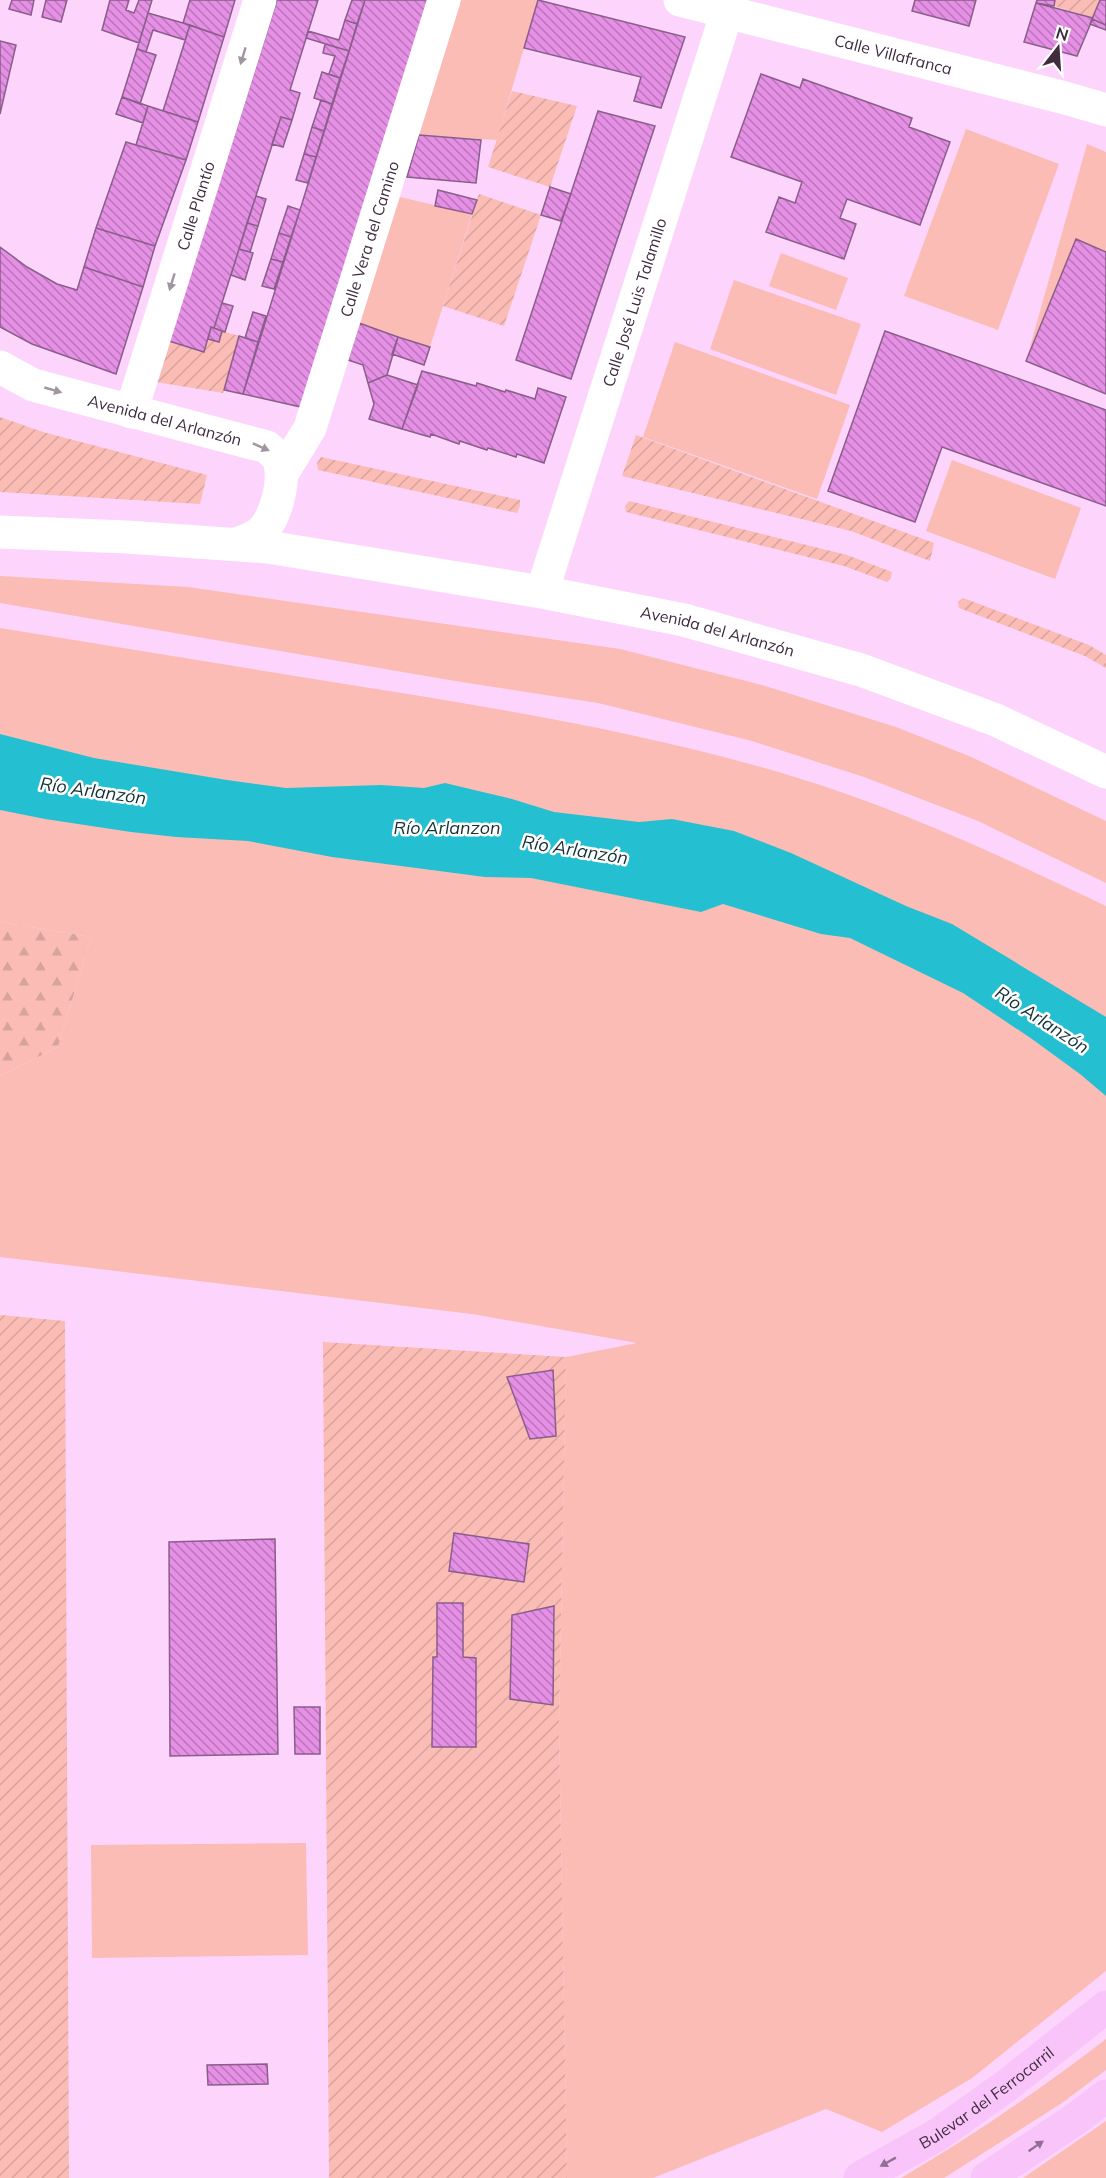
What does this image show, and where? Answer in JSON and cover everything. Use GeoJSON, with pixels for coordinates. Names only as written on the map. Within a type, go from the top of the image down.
{"type":"FeatureCollection","features":[{"type":"Feature","properties":{"kind":"main road","name":"Bulevar del Ferrocarril"},"geometry":{"type":"LineString","coordinates":[[860,2178],[937,2135],[1006,2086],[1106,2007]]}},
{"type":"Feature","properties":{"kind":"main road"},"geometry":{"type":"LineString","coordinates":[[987,2178],[1106,2096]]}},
{"type":"Feature","properties":{"kind":"street","name":"Calle Plantío"},"geometry":{"type":"LineString","coordinates":[[131,412],[260,0]]}},
{"type":"Feature","properties":{"kind":"street","name":"Calle Vera del Camino"},"geometry":{"type":"LineString","coordinates":[[282,474],[310,428],[444,0]]}},
{"type":"Feature","properties":{"kind":"street","name":"Calle Villafranca"},"geometry":{"type":"LineString","coordinates":[[681,0],[1106,110]]}},
{"type":"Feature","properties":{"kind":"street","name":"Calle José Luis Talamillo"},"geometry":{"type":"LineString","coordinates":[[542,592],[727,12]]}},
{"type":"Feature","properties":{"kind":"street","name":"Avenida del Arlanzón"},"geometry":{"type":"LineString","coordinates":[[0,367],[33,385],[267,447],[278,458],[282,474],[276,508],[264,529],[257,536],[236,544]]}},
{"type":"Feature","properties":{"kind":"street","name":"Avenida del Arlanzón"},"geometry":{"type":"LineString","coordinates":[[276,508],[281,530],[288,540],[310,554]]}},
{"type":"Feature","properties":{"kind":"street","name":"Avenida del Arlanzón"},"geometry":{"type":"LineString","coordinates":[[0,532],[236,544],[542,592],[684,620],[861,670],[996,720],[1106,772]]}},
{"type":"Feature","properties":{"kind":"green space"},"geometry":{"type":"Polygon","coordinates":[[[461,0],[538,0],[497,140],[419,135],[461,0]]]}},
{"type":"Feature","properties":{"kind":"green space"},"geometry":{"type":"Polygon","coordinates":[[[1055,0],[1100,0],[1093,18],[1054,6],[1055,0]]]}},
{"type":"Feature","properties":{"kind":"green space"},"geometry":{"type":"Polygon","coordinates":[[[512,91],[577,106],[550,187],[488,167],[512,91]]]}},
{"type":"Feature","properties":{"kind":"green space"},"geometry":{"type":"Polygon","coordinates":[[[966,129],[1059,164],[998,330],[904,296],[966,129]]]}},
{"type":"Feature","properties":{"kind":"green space"},"geometry":{"type":"Polygon","coordinates":[[[1087,144],[1106,152],[1106,252],[1076,240],[1026,361],[1087,144]]]}},
{"type":"Feature","properties":{"kind":"green space"},"geometry":{"type":"Polygon","coordinates":[[[479,194],[541,215],[504,326],[443,306],[479,194]]]}},
{"type":"Feature","properties":{"kind":"green space"},"geometry":{"type":"Polygon","coordinates":[[[400,197],[472,214],[430,347],[359,323],[400,197]]]}},
{"type":"Feature","properties":{"kind":"green space"},"geometry":{"type":"Polygon","coordinates":[[[781,253],[848,278],[836,310],[769,286],[781,253]]]}},
{"type":"Feature","properties":{"kind":"green space"},"geometry":{"type":"Polygon","coordinates":[[[734,280],[861,324],[836,395],[710,349],[734,280]]]}},
{"type":"Feature","properties":{"kind":"green space"},"geometry":{"type":"Polygon","coordinates":[[[222,331],[239,336],[223,393],[156,382],[169,341],[204,352],[208,339],[219,342],[222,331]]]}},
{"type":"Feature","properties":{"kind":"green space"},"geometry":{"type":"Polygon","coordinates":[[[675,342],[850,405],[817,499],[643,437],[675,342]]]}},
{"type":"Feature","properties":{"kind":"green space"},"geometry":{"type":"Polygon","coordinates":[[[0,417],[43,432],[207,475],[200,504],[0,492],[0,417]]]}},
{"type":"Feature","properties":{"kind":"green space"},"geometry":{"type":"Polygon","coordinates":[[[636,435],[934,543],[930,561],[851,531],[622,476],[636,435]]]}},
{"type":"Feature","properties":{"kind":"green space"},"geometry":{"type":"Polygon","coordinates":[[[321,457],[520,500],[520,506],[517,513],[318,470],[317,463],[321,457]]]}},
{"type":"Feature","properties":{"kind":"green space"},"geometry":{"type":"Polygon","coordinates":[[[952,460],[1081,508],[1055,579],[926,531],[952,460]]]}},
{"type":"Feature","properties":{"kind":"green space"},"geometry":{"type":"Polygon","coordinates":[[[629,501],[847,555],[892,572],[891,578],[887,582],[844,566],[626,512],[625,506],[629,501]]]}},
{"type":"Feature","properties":{"kind":"green space"},"geometry":{"type":"Polygon","coordinates":[[[0,576],[188,587],[620,649],[762,685],[896,727],[969,756],[1106,821],[1106,883],[978,821],[864,777],[752,741],[598,703],[455,681],[0,603],[0,576]]]}},
{"type":"Feature","properties":{"kind":"green space"},"geometry":{"type":"Polygon","coordinates":[[[963,598],[1089,645],[1106,655],[1106,668],[1085,656],[959,608],[958,602],[963,598]]]}},
{"type":"Feature","properties":{"kind":"green space"},"geometry":{"type":"Polygon","coordinates":[[[0,628],[478,706],[692,749],[798,778],[877,805],[992,853],[1106,906],[1106,1971],[972,2078],[882,2132],[826,2109],[653,2178],[567,2178],[559,1727],[566,1357],[637,1343],[472,1314],[0,1257],[0,1076],[58,1047],[91,937],[0,922],[0,628]]]}},
{"type":"Feature","properties":{"kind":"green space"},"geometry":{"type":"Polygon","coordinates":[[[0,922],[91,937],[58,1047],[0,1076],[0,922]]]}},
{"type":"Feature","properties":{"kind":"green space"},"geometry":{"type":"Polygon","coordinates":[[[0,1315],[65,1321],[69,2178],[0,2178],[0,1315]]]}},
{"type":"Feature","properties":{"kind":"green space"},"geometry":{"type":"Polygon","coordinates":[[[323,1342],[566,1357],[559,1727],[567,2178],[329,2178],[323,1342]]]}},
{"type":"Feature","properties":{"kind":"green space"},"geometry":{"type":"Polygon","coordinates":[[[306,1843],[308,1955],[92,1958],[91,1845],[306,1843]]]}},
{"type":"Feature","properties":{"kind":"green space"},"geometry":{"type":"Polygon","coordinates":[[[1106,2039],[1106,2070],[1062,2103],[944,2178],[901,2178],[1005,2112],[1106,2039]]]}},
{"type":"Feature","properties":{"kind":"green space"},"geometry":{"type":"Polygon","coordinates":[[[1106,2121],[1106,2178],[1023,2178],[1106,2121]]]}},
{"type":"Feature","properties":{"kind":"water","name":"Río Arlanzon"},"geometry":{"type":"Polygon","coordinates":[[[0,734],[94,758],[286,788],[381,785],[424,788],[445,783],[554,812],[639,822],[672,819],[734,831],[791,853],[906,906],[952,924],[1106,1017],[1106,1096],[1032,1039],[963,993],[850,938],[821,934],[723,904],[701,912],[531,878],[485,877],[332,857],[248,841],[131,832],[0,810],[0,734]]]}},
{"type":"Feature","properties":{"kind":"building"},"geometry":{"type":"Polygon","coordinates":[[[12,0],[34,0],[31,15],[9,9],[12,0]]]}},
{"type":"Feature","properties":{"kind":"building"},"geometry":{"type":"Polygon","coordinates":[[[46,0],[67,0],[61,22],[42,17],[46,0]]]}},
{"type":"Feature","properties":{"kind":"building"},"geometry":{"type":"Polygon","coordinates":[[[110,0],[129,0],[126,10],[134,13],[139,0],[152,0],[139,43],[102,30],[110,0]]]}},
{"type":"Feature","properties":{"kind":"building"},"geometry":{"type":"Polygon","coordinates":[[[190,0],[235,0],[224,37],[183,23],[190,0]]]}},
{"type":"Feature","properties":{"kind":"building"},"geometry":{"type":"Polygon","coordinates":[[[277,0],[318,0],[290,90],[300,93],[292,120],[281,117],[214,328],[211,327],[204,352],[169,341],[277,0]]]}},
{"type":"Feature","properties":{"kind":"building"},"geometry":{"type":"Polygon","coordinates":[[[352,0],[365,0],[357,24],[345,20],[352,0]]]}},
{"type":"Feature","properties":{"kind":"building"},"geometry":{"type":"Polygon","coordinates":[[[365,0],[430,0],[301,407],[243,394],[365,0]]]}},
{"type":"Feature","properties":{"kind":"building"},"geometry":{"type":"Polygon","coordinates":[[[538,0],[685,37],[661,108],[634,101],[641,77],[524,48],[538,0]]]}},
{"type":"Feature","properties":{"kind":"building"},"geometry":{"type":"Polygon","coordinates":[[[915,0],[976,0],[969,26],[912,11],[915,0]]]}},
{"type":"Feature","properties":{"kind":"building"},"geometry":{"type":"Polygon","coordinates":[[[1037,0],[1055,0],[1054,6],[1036,3],[1037,0]]]}},
{"type":"Feature","properties":{"kind":"building"},"geometry":{"type":"Polygon","coordinates":[[[1100,0],[1106,0],[1106,25],[1092,19],[1100,0]]]}},
{"type":"Feature","properties":{"kind":"building"},"geometry":{"type":"Polygon","coordinates":[[[1036,3],[1093,18],[1077,56],[1024,42],[1036,3]]]}},
{"type":"Feature","properties":{"kind":"building"},"geometry":{"type":"Polygon","coordinates":[[[148,13],[190,25],[185,40],[153,30],[146,52],[137,49],[148,13]]]}},
{"type":"Feature","properties":{"kind":"building"},"geometry":{"type":"Polygon","coordinates":[[[1092,19],[1106,25],[1106,30],[1090,24],[1092,19]]]}},
{"type":"Feature","properties":{"kind":"building"},"geometry":{"type":"Polygon","coordinates":[[[345,20],[357,24],[349,51],[306,38],[308,31],[339,40],[345,20]]]}},
{"type":"Feature","properties":{"kind":"building"},"geometry":{"type":"Polygon","coordinates":[[[190,25],[224,37],[198,122],[163,111],[190,25]]]}},
{"type":"Feature","properties":{"kind":"building"},"geometry":{"type":"Polygon","coordinates":[[[0,41],[16,45],[0,114],[0,41]]]}},
{"type":"Feature","properties":{"kind":"building"},"geometry":{"type":"Polygon","coordinates":[[[325,44],[349,51],[340,78],[329,74],[335,56],[323,53],[325,44]]]}},
{"type":"Feature","properties":{"kind":"building"},"geometry":{"type":"Polygon","coordinates":[[[137,49],[156,55],[140,104],[122,97],[137,49]]]}},
{"type":"Feature","properties":{"kind":"building"},"geometry":{"type":"Polygon","coordinates":[[[322,72],[340,78],[332,104],[314,98],[322,72]]]}},
{"type":"Feature","properties":{"kind":"building"},"geometry":{"type":"Polygon","coordinates":[[[761,74],[800,88],[803,79],[912,118],[909,127],[950,142],[920,225],[847,199],[840,218],[856,224],[844,259],[766,232],[779,197],[795,203],[802,182],[731,157],[761,74]]]}},
{"type":"Feature","properties":{"kind":"building"},"geometry":{"type":"Polygon","coordinates":[[[122,97],[148,106],[143,123],[116,114],[122,97]]]}},
{"type":"Feature","properties":{"kind":"building"},"geometry":{"type":"Polygon","coordinates":[[[321,100],[332,104],[324,131],[312,127],[321,100]]]}},
{"type":"Feature","properties":{"kind":"building"},"geometry":{"type":"Polygon","coordinates":[[[148,106],[198,122],[186,160],[136,145],[148,106]]]}},
{"type":"Feature","properties":{"kind":"building"},"geometry":{"type":"Polygon","coordinates":[[[598,111],[655,126],[571,379],[516,360],[598,111]]]}},
{"type":"Feature","properties":{"kind":"building"},"geometry":{"type":"Polygon","coordinates":[[[281,117],[292,120],[283,147],[272,144],[281,117]]]}},
{"type":"Feature","properties":{"kind":"building"},"geometry":{"type":"Polygon","coordinates":[[[312,127],[324,131],[316,157],[304,154],[312,127]]]}},
{"type":"Feature","properties":{"kind":"building"},"geometry":{"type":"Polygon","coordinates":[[[419,135],[481,140],[476,183],[407,177],[419,135]]]}},
{"type":"Feature","properties":{"kind":"building"},"geometry":{"type":"Polygon","coordinates":[[[126,142],[186,160],[155,246],[96,228],[126,142]]]}},
{"type":"Feature","properties":{"kind":"building"},"geometry":{"type":"Polygon","coordinates":[[[304,154],[316,157],[308,183],[296,180],[304,154]]]}},
{"type":"Feature","properties":{"kind":"building"},"geometry":{"type":"Polygon","coordinates":[[[550,187],[571,194],[561,221],[541,215],[550,187]]]}},
{"type":"Feature","properties":{"kind":"building"},"geometry":{"type":"Polygon","coordinates":[[[438,190],[477,200],[472,214],[435,206],[438,190]]]}},
{"type":"Feature","properties":{"kind":"building"},"geometry":{"type":"Polygon","coordinates":[[[256,196],[266,199],[258,226],[247,223],[256,196]]]}},
{"type":"Feature","properties":{"kind":"building"},"geometry":{"type":"Polygon","coordinates":[[[288,206],[300,210],[291,237],[279,233],[288,206]]]}},
{"type":"Feature","properties":{"kind":"building"},"geometry":{"type":"Polygon","coordinates":[[[247,223],[258,226],[250,252],[239,249],[247,223]]]}},
{"type":"Feature","properties":{"kind":"building"},"geometry":{"type":"Polygon","coordinates":[[[96,228],[155,246],[143,287],[84,267],[96,228]]]}},
{"type":"Feature","properties":{"kind":"building"},"geometry":{"type":"Polygon","coordinates":[[[279,233],[291,237],[283,262],[271,259],[279,233]]]}},
{"type":"Feature","properties":{"kind":"building"},"geometry":{"type":"Polygon","coordinates":[[[1076,239],[1106,252],[1106,394],[1026,361],[1076,239]]]}},
{"type":"Feature","properties":{"kind":"building"},"geometry":{"type":"Polygon","coordinates":[[[0,247],[27,267],[57,284],[77,290],[84,267],[143,287],[116,374],[32,344],[0,327],[0,247]]]}},
{"type":"Feature","properties":{"kind":"building"},"geometry":{"type":"Polygon","coordinates":[[[239,249],[253,253],[245,280],[231,275],[239,249]]]}},
{"type":"Feature","properties":{"kind":"building"},"geometry":{"type":"Polygon","coordinates":[[[271,259],[283,262],[274,289],[262,286],[271,259]]]}},
{"type":"Feature","properties":{"kind":"building"},"geometry":{"type":"Polygon","coordinates":[[[222,303],[233,306],[225,332],[214,328],[222,303]]]}},
{"type":"Feature","properties":{"kind":"building"},"geometry":{"type":"Polygon","coordinates":[[[253,312],[266,316],[258,342],[245,338],[253,312]]]}},
{"type":"Feature","properties":{"kind":"building"},"geometry":{"type":"Polygon","coordinates":[[[359,323],[398,337],[387,375],[368,383],[363,365],[348,360],[359,323]]]}},
{"type":"Feature","properties":{"kind":"building"},"geometry":{"type":"Polygon","coordinates":[[[211,327],[222,331],[219,342],[208,339],[211,327]]]}},
{"type":"Feature","properties":{"kind":"building"},"geometry":{"type":"Polygon","coordinates":[[[885,331],[1106,410],[1106,506],[942,447],[915,522],[828,491],[885,331]]]}},
{"type":"Feature","properties":{"kind":"building"},"geometry":{"type":"Polygon","coordinates":[[[239,336],[258,342],[243,394],[224,390],[239,336]]]}},
{"type":"Feature","properties":{"kind":"building"},"geometry":{"type":"Polygon","coordinates":[[[398,337],[430,347],[424,365],[392,354],[398,337]]]}},
{"type":"Feature","properties":{"kind":"building"},"geometry":{"type":"Polygon","coordinates":[[[422,371],[535,399],[538,388],[566,397],[544,463],[517,454],[516,457],[460,441],[459,444],[431,434],[430,437],[402,429],[422,371]]]}},
{"type":"Feature","properties":{"kind":"building"},"geometry":{"type":"Polygon","coordinates":[[[387,375],[418,385],[402,429],[369,419],[374,404],[368,383],[387,375]]]}},
{"type":"Feature","properties":{"kind":"building"},"geometry":{"type":"Polygon","coordinates":[[[553,1370],[556,1436],[530,1439],[507,1377],[553,1370]]]}},
{"type":"Feature","properties":{"kind":"building"},"geometry":{"type":"Polygon","coordinates":[[[454,1533],[529,1544],[524,1582],[449,1571],[454,1533]]]}},
{"type":"Feature","properties":{"kind":"building"},"geometry":{"type":"Polygon","coordinates":[[[275,1539],[278,1754],[170,1756],[169,1542],[275,1539]]]}},
{"type":"Feature","properties":{"kind":"building"},"geometry":{"type":"Polygon","coordinates":[[[437,1603],[463,1603],[463,1657],[476,1658],[476,1747],[432,1747],[433,1657],[437,1657],[437,1603]]]}},
{"type":"Feature","properties":{"kind":"building"},"geometry":{"type":"Polygon","coordinates":[[[554,1606],[553,1705],[510,1699],[512,1615],[554,1606]]]}},
{"type":"Feature","properties":{"kind":"building"},"geometry":{"type":"Polygon","coordinates":[[[294,1707],[320,1707],[320,1754],[295,1754],[294,1707]]]}},
{"type":"Feature","properties":{"kind":"building"},"geometry":{"type":"Polygon","coordinates":[[[267,2064],[268,2084],[208,2085],[207,2065],[267,2064]]]}},
{"type":"Feature","properties":{"kind":"water label","name":"Río Arlanzón"},"geometry":{"type":"Point","coordinates":[93,791]}},
{"type":"Feature","properties":{"kind":"water label","name":"Río Arlanzón"},"geometry":{"type":"Point","coordinates":[575,850]}},
{"type":"Feature","properties":{"kind":"water label","name":"Río Arlanzón"},"geometry":{"type":"Point","coordinates":[1042,1020]}}]}
